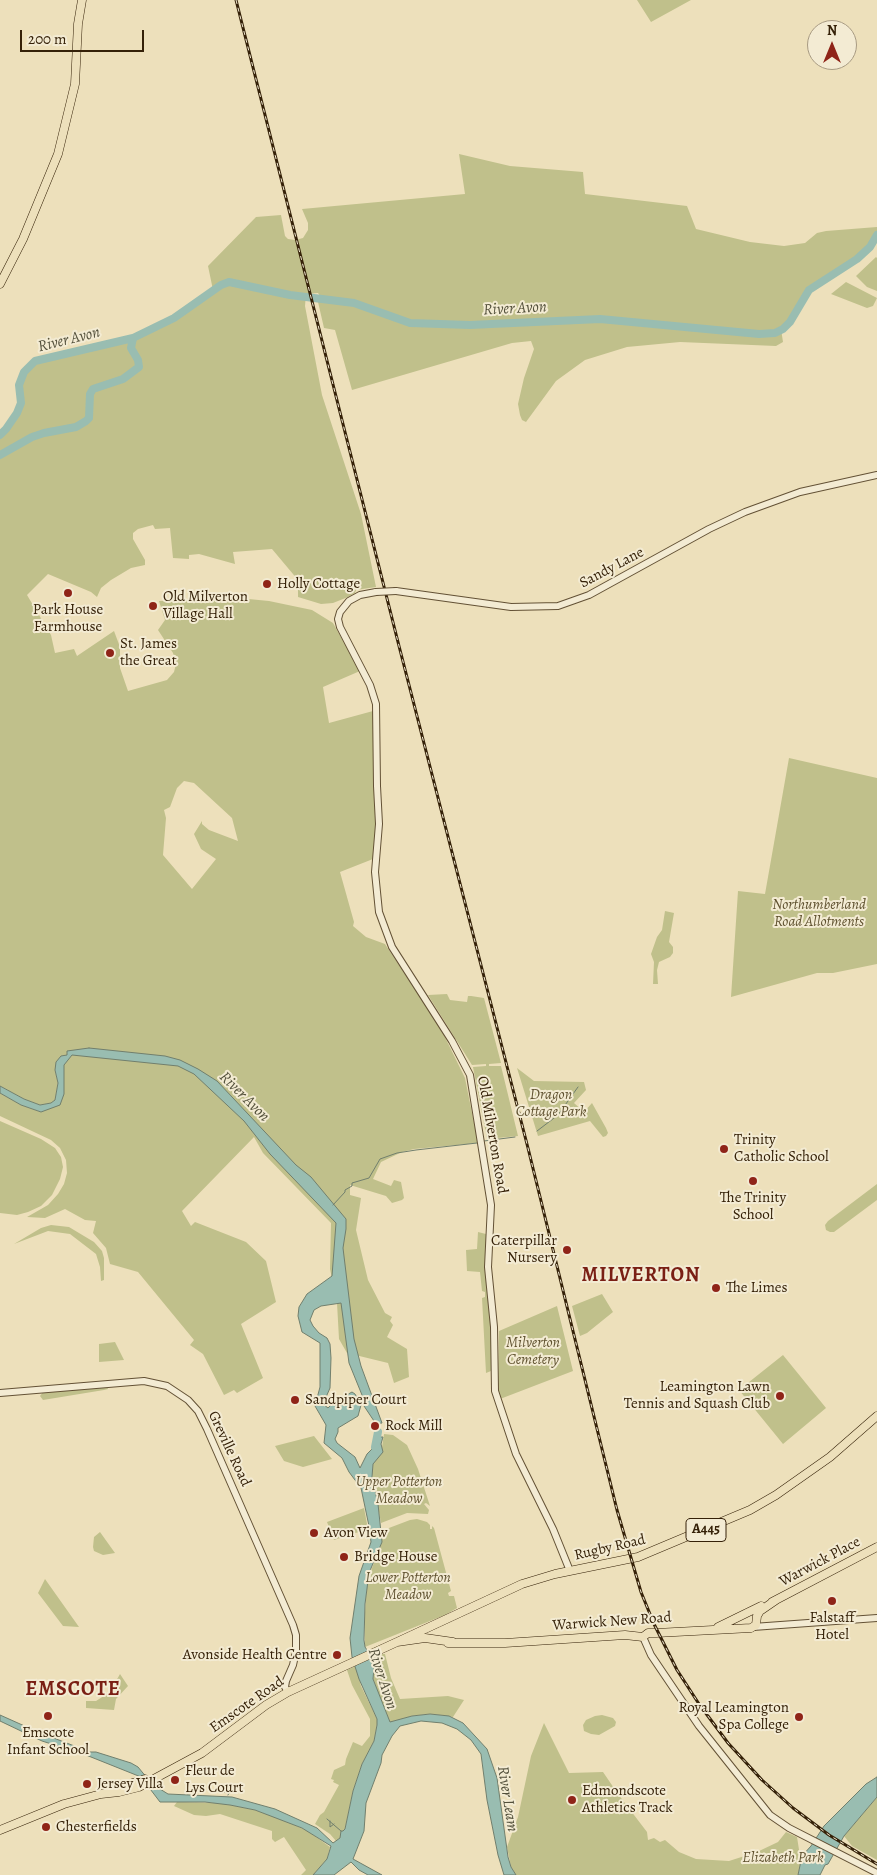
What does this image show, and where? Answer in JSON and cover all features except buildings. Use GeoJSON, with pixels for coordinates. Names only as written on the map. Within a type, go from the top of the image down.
{"type":"FeatureCollection","features":[{"type":"Feature","properties":{"kind":"main road"},"geometry":{"type":"LineString","coordinates":[[0,284],[23,239],[58,154],[75,84],[78,24],[82,0]]}},
{"type":"Feature","properties":{"kind":"main road","name":"Rugby Road"},"geometry":{"type":"LineString","coordinates":[[394,1643],[522,1584],[570,1571],[638,1557],[759,1506],[830,1457],[877,1416]]}},
{"type":"Feature","properties":{"kind":"main road","name":"Warwick Place"},"geometry":{"type":"LineString","coordinates":[[706,1630],[723,1626],[877,1547]]}},
{"type":"Feature","properties":{"kind":"main road","name":"Warwick Place"},"geometry":{"type":"LineString","coordinates":[[751,1627],[756,1625],[760,1611],[776,1600]]}},
{"type":"Feature","properties":{"kind":"main road"},"geometry":{"type":"LineString","coordinates":[[747,1614],[744,1624],[751,1627]]}},
{"type":"Feature","properties":{"kind":"main road","name":"Warwick New Road"},"geometry":{"type":"LineString","coordinates":[[747,1614],[754,1614],[757,1618]]}},
{"type":"Feature","properties":{"kind":"main road"},"geometry":{"type":"LineString","coordinates":[[429,1639],[441,1622]]}},
{"type":"Feature","properties":{"kind":"main road","name":"Warwick New Road"},"geometry":{"type":"LineString","coordinates":[[378,1651],[394,1643],[429,1639],[486,1644],[619,1635],[643,1637],[648,1633],[751,1627]]}},
{"type":"Feature","properties":{"kind":"main road"},"geometry":{"type":"LineString","coordinates":[[426,1628],[429,1639]]}},
{"type":"Feature","properties":{"kind":"main road","name":"Emscote Road"},"geometry":{"type":"LineString","coordinates":[[0,1830],[50,1809],[161,1774],[202,1753],[266,1705],[288,1692],[378,1651]]}},
{"type":"Feature","properties":{"kind":"street","name":"Sandy Lane"},"geometry":{"type":"LineString","coordinates":[[346,603],[360,595],[396,591],[511,607],[544,608],[561,606],[589,595],[709,529],[745,512],[800,492],[877,475]]}},
{"type":"Feature","properties":{"kind":"street","name":"Old Milverton Road"},"geometry":{"type":"LineString","coordinates":[[346,603],[338,615],[338,623],[370,685],[376,704],[379,824],[375,872],[379,912],[392,947],[468,1069],[472,1081],[492,1205],[488,1267],[494,1327],[495,1391],[516,1454],[553,1528],[570,1571]]}},
{"type":"Feature","properties":{"kind":"street","name":"Greville Road"},"geometry":{"type":"LineString","coordinates":[[0,1393],[144,1381],[167,1386],[188,1400],[198,1411],[210,1435],[293,1625],[296,1645],[295,1659],[286,1681],[285,1687],[288,1692]]}},
{"type":"Feature","properties":{"kind":"street","name":"Warwick New Road"},"geometry":{"type":"LineString","coordinates":[[757,1618],[763,1623],[773,1625]]}},
{"type":"Feature","properties":{"kind":"street","name":"Warwick New Road"},"geometry":{"type":"LineString","coordinates":[[751,1627],[877,1618]]}},
{"type":"Feature","properties":{"kind":"street"},"geometry":{"type":"LineString","coordinates":[[643,1637],[657,1664],[707,1738],[770,1814],[783,1825],[877,1873]]}},
{"type":"Feature","properties":{"kind":"street"},"geometry":{"type":"LineString","coordinates":[[856,1863],[870,1875]]}},
{"type":"Feature","properties":{"kind":"green space"},"geometry":{"type":"Polygon","coordinates":[[[637,0],[691,0],[651,22],[637,0]]]}},
{"type":"Feature","properties":{"kind":"green space"},"geometry":{"type":"Polygon","coordinates":[[[459,154],[510,166],[583,172],[585,194],[687,206],[696,229],[750,242],[784,246],[805,243],[817,233],[826,231],[877,227],[877,235],[870,247],[853,261],[807,291],[790,322],[779,330],[781,329],[783,342],[776,346],[680,342],[627,347],[585,360],[556,381],[526,422],[522,420],[518,404],[524,378],[534,349],[531,341],[512,343],[352,390],[335,330],[324,328],[318,302],[322,299],[318,293],[306,294],[305,306],[322,395],[361,514],[376,587],[356,590],[355,593],[348,597],[333,603],[321,604],[298,597],[298,580],[272,549],[233,552],[235,564],[199,554],[189,555],[189,559],[173,558],[170,528],[155,529],[153,525],[138,529],[133,533],[133,539],[145,560],[145,565],[131,568],[111,580],[101,588],[97,597],[91,592],[48,574],[27,595],[51,635],[55,653],[74,649],[77,656],[114,631],[120,647],[120,668],[128,691],[167,680],[174,672],[176,664],[173,653],[158,630],[165,620],[159,601],[238,598],[269,601],[312,610],[333,623],[360,671],[323,687],[329,723],[373,711],[377,827],[373,859],[340,872],[354,922],[353,926],[366,937],[385,944],[440,1027],[465,1078],[478,1143],[414,1149],[402,1152],[381,1162],[373,1179],[391,1186],[394,1180],[401,1182],[404,1198],[402,1200],[392,1203],[386,1196],[350,1185],[350,1195],[361,1198],[356,1230],[368,1280],[385,1313],[392,1317],[390,1321],[393,1325],[387,1337],[407,1349],[409,1377],[394,1383],[388,1363],[347,1353],[339,1339],[337,1303],[330,1269],[331,1223],[263,1153],[254,1137],[182,1211],[191,1226],[195,1222],[246,1242],[266,1261],[276,1302],[241,1324],[263,1378],[237,1393],[234,1390],[224,1395],[203,1354],[190,1345],[194,1340],[138,1272],[110,1264],[106,1248],[93,1233],[96,1221],[85,1220],[65,1209],[45,1218],[27,1217],[48,1205],[58,1194],[64,1184],[67,1173],[66,1160],[60,1148],[51,1140],[0,1116],[0,1093],[21,1105],[41,1112],[57,1101],[61,1063],[55,1070],[58,1083],[55,1101],[51,1103],[40,1105],[0,1086],[0,435],[17,413],[21,403],[19,385],[24,372],[35,361],[133,338],[174,318],[196,304],[213,290],[208,266],[256,217],[281,215],[285,236],[288,239],[295,240],[303,238],[308,230],[308,223],[302,209],[465,194],[459,154]],[[184,781],[177,788],[170,807],[164,810],[166,818],[163,855],[192,889],[216,859],[201,849],[194,834],[202,821],[202,824],[209,830],[238,841],[232,818],[194,783],[184,781]]]}},
{"type":"Feature","properties":{"kind":"green space"},"geometry":{"type":"Polygon","coordinates":[[[876,257],[877,291],[867,287],[856,276],[876,257]]]}},
{"type":"Feature","properties":{"kind":"green space"},"geometry":{"type":"Polygon","coordinates":[[[846,282],[877,298],[873,306],[867,308],[831,294],[846,282]]]}},
{"type":"Feature","properties":{"kind":"green space","name":"Northumberland Road Allotments"},"geometry":{"type":"Polygon","coordinates":[[[789,758],[877,778],[877,964],[833,973],[817,973],[731,997],[738,891],[765,894],[789,758]]]}},
{"type":"Feature","properties":{"kind":"green space"},"geometry":{"type":"Polygon","coordinates":[[[665,911],[674,913],[669,942],[673,947],[673,953],[670,957],[659,962],[657,970],[658,984],[653,984],[654,962],[651,954],[657,937],[662,930],[665,911]]]}},
{"type":"Feature","properties":{"kind":"green space"},"geometry":{"type":"Polygon","coordinates":[[[447,994],[450,1000],[467,1002],[468,996],[484,998],[501,1063],[489,1064],[489,1066],[501,1066],[518,1136],[487,1139],[473,1067],[486,1066],[486,1064],[472,1065],[428,995],[447,994]]]}},
{"type":"Feature","properties":{"kind":"green space","name":"Dragon Cottage Park"},"geometry":{"type":"Polygon","coordinates":[[[517,1068],[534,1081],[584,1082],[586,1090],[574,1103],[584,1112],[592,1103],[606,1128],[608,1133],[606,1136],[603,1137],[590,1121],[538,1136],[517,1068]]]}},
{"type":"Feature","properties":{"kind":"green space"},"geometry":{"type":"Polygon","coordinates":[[[0,1121],[41,1139],[55,1148],[61,1157],[63,1167],[60,1179],[52,1195],[41,1206],[17,1215],[0,1213],[0,1121]]]}},
{"type":"Feature","properties":{"kind":"green space"},"geometry":{"type":"Polygon","coordinates":[[[877,1184],[877,1200],[834,1232],[826,1230],[825,1225],[828,1221],[877,1184]]]}},
{"type":"Feature","properties":{"kind":"green space"},"geometry":{"type":"Polygon","coordinates":[[[51,1225],[69,1227],[94,1242],[102,1251],[104,1258],[104,1280],[101,1281],[100,1267],[96,1254],[70,1234],[48,1231],[14,1244],[41,1228],[51,1225]]]}},
{"type":"Feature","properties":{"kind":"green space"},"geometry":{"type":"Polygon","coordinates":[[[478,1232],[486,1234],[487,1240],[492,1326],[492,1366],[491,1371],[486,1373],[482,1298],[485,1297],[485,1292],[482,1291],[480,1272],[467,1271],[466,1250],[477,1249],[478,1232]]]}},
{"type":"Feature","properties":{"kind":"green space"},"geometry":{"type":"Polygon","coordinates":[[[602,1294],[613,1312],[587,1333],[580,1336],[572,1306],[602,1294]]]}},
{"type":"Feature","properties":{"kind":"green space","name":"Milverton Cemetery"},"geometry":{"type":"Polygon","coordinates":[[[557,1306],[573,1371],[500,1399],[498,1385],[499,1331],[557,1306]]]}},
{"type":"Feature","properties":{"kind":"green space"},"geometry":{"type":"Polygon","coordinates":[[[115,1342],[124,1360],[99,1362],[99,1344],[115,1342]]]}},
{"type":"Feature","properties":{"kind":"green space","name":"Leamington Lawn Tennis and Squash Club"},"geometry":{"type":"Polygon","coordinates":[[[783,1355],[826,1408],[783,1444],[739,1390],[783,1355]]]}},
{"type":"Feature","properties":{"kind":"green space"},"geometry":{"type":"Polygon","coordinates":[[[107,1386],[108,1389],[104,1390],[43,1400],[40,1396],[43,1392],[107,1386]]]}},
{"type":"Feature","properties":{"kind":"green space","name":"Upper Potterton Meadow"},"geometry":{"type":"Polygon","coordinates":[[[384,1434],[393,1435],[407,1445],[418,1469],[430,1506],[426,1503],[424,1504],[429,1510],[428,1514],[407,1513],[381,1523],[372,1474],[373,1464],[382,1447],[384,1434]]]}},
{"type":"Feature","properties":{"kind":"green space"},"geometry":{"type":"Polygon","coordinates":[[[314,1436],[332,1459],[303,1467],[284,1461],[275,1446],[314,1436]]]}},
{"type":"Feature","properties":{"kind":"green space"},"geometry":{"type":"Polygon","coordinates":[[[364,1508],[368,1529],[334,1540],[327,1522],[364,1508]]]}},
{"type":"Feature","properties":{"kind":"green space","name":"Lower Potterton Meadow"},"geometry":{"type":"Polygon","coordinates":[[[417,1519],[427,1522],[430,1525],[430,1529],[432,1529],[432,1526],[434,1528],[451,1591],[448,1593],[449,1596],[454,1596],[457,1608],[445,1615],[365,1647],[367,1581],[382,1542],[381,1531],[417,1519]]]}},
{"type":"Feature","properties":{"kind":"green space"},"geometry":{"type":"Polygon","coordinates":[[[100,1532],[115,1553],[103,1555],[94,1551],[94,1537],[100,1532]]]}},
{"type":"Feature","properties":{"kind":"green space"},"geometry":{"type":"Polygon","coordinates":[[[45,1579],[79,1627],[63,1626],[38,1593],[45,1579]]]}},
{"type":"Feature","properties":{"kind":"green space"},"geometry":{"type":"Polygon","coordinates":[[[385,1654],[391,1678],[400,1699],[448,1696],[464,1700],[453,1717],[430,1714],[412,1716],[390,1723],[373,1679],[374,1668],[372,1658],[385,1654]]]}},
{"type":"Feature","properties":{"kind":"green space"},"geometry":{"type":"Polygon","coordinates":[[[356,1666],[361,1686],[377,1719],[377,1725],[374,1741],[362,1764],[353,1791],[345,1829],[336,1841],[330,1834],[315,1824],[339,1785],[331,1779],[334,1770],[345,1765],[353,1742],[362,1746],[370,1736],[370,1719],[352,1685],[347,1670],[356,1666]]]}},
{"type":"Feature","properties":{"kind":"green space"},"geometry":{"type":"Polygon","coordinates":[[[120,1674],[128,1686],[116,1699],[114,1710],[86,1708],[86,1701],[96,1701],[110,1692],[120,1674]]]}},
{"type":"Feature","properties":{"kind":"green space"},"geometry":{"type":"Polygon","coordinates":[[[602,1715],[613,1718],[616,1722],[615,1726],[599,1735],[584,1731],[583,1725],[586,1720],[602,1715]]]}},
{"type":"Feature","properties":{"kind":"green space","name":"Edmondscote Athletics Track"},"geometry":{"type":"Polygon","coordinates":[[[544,1723],[569,1773],[603,1772],[647,1832],[648,1840],[654,1838],[660,1842],[665,1840],[679,1852],[696,1859],[729,1861],[757,1852],[778,1842],[786,1832],[797,1837],[800,1856],[802,1856],[798,1875],[516,1875],[511,1867],[507,1847],[518,1817],[531,1756],[544,1723]]]}},
{"type":"Feature","properties":{"kind":"green space"},"geometry":{"type":"Polygon","coordinates":[[[877,1797],[877,1860],[852,1846],[844,1836],[877,1797]]]}},
{"type":"Feature","properties":{"kind":"green space"},"geometry":{"type":"Polygon","coordinates":[[[177,1802],[221,1803],[255,1810],[279,1818],[308,1831],[330,1847],[327,1859],[313,1875],[301,1875],[306,1870],[284,1837],[275,1842],[272,1839],[272,1831],[220,1814],[194,1815],[174,1806],[177,1802]]]}},
{"type":"Feature","properties":{"kind":"water"},"geometry":{"type":"Polygon","coordinates":[[[89,1048],[165,1056],[180,1060],[217,1081],[296,1165],[311,1177],[346,1219],[343,1248],[354,1339],[361,1366],[382,1423],[376,1424],[362,1403],[362,1395],[349,1363],[341,1303],[321,1306],[314,1310],[310,1320],[319,1333],[327,1338],[330,1344],[330,1388],[323,1404],[328,1408],[334,1402],[352,1392],[361,1405],[358,1416],[338,1428],[335,1439],[337,1443],[355,1457],[360,1468],[367,1454],[373,1448],[376,1437],[383,1437],[381,1444],[383,1452],[373,1464],[372,1477],[378,1504],[382,1542],[369,1573],[365,1604],[364,1640],[365,1647],[373,1659],[373,1679],[390,1722],[412,1716],[430,1714],[449,1716],[463,1723],[487,1749],[497,1778],[508,1857],[516,1875],[504,1875],[498,1855],[487,1800],[481,1754],[471,1740],[457,1729],[442,1723],[421,1721],[400,1726],[392,1736],[382,1755],[381,1763],[366,1803],[364,1831],[353,1859],[382,1875],[368,1875],[351,1862],[334,1875],[313,1875],[327,1859],[331,1846],[302,1828],[255,1810],[230,1805],[205,1802],[160,1802],[141,1777],[86,1755],[42,1741],[0,1721],[0,1715],[87,1752],[96,1752],[131,1763],[138,1767],[152,1784],[168,1794],[232,1797],[275,1809],[317,1828],[333,1843],[340,1838],[341,1831],[345,1829],[353,1791],[362,1764],[374,1741],[377,1725],[377,1719],[359,1679],[352,1657],[350,1638],[359,1576],[371,1542],[369,1526],[361,1488],[349,1472],[342,1458],[324,1443],[326,1425],[315,1406],[320,1387],[320,1343],[302,1332],[298,1316],[299,1307],[307,1294],[332,1276],[336,1223],[270,1154],[244,1121],[194,1074],[178,1066],[72,1055],[64,1065],[64,1094],[60,1105],[41,1112],[21,1105],[0,1093],[0,1086],[40,1105],[51,1103],[55,1100],[58,1083],[55,1070],[56,1062],[61,1056],[67,1055],[67,1051],[89,1048]]]}},
{"type":"Feature","properties":{"kind":"water"},"geometry":{"type":"Polygon","coordinates":[[[877,1777],[877,1797],[844,1836],[820,1875],[798,1875],[802,1856],[824,1826],[866,1784],[877,1777]]]}},
{"type":"Feature","properties":{"kind":"waterway","name":"River Avon"},"geometry":{"type":"LineString","coordinates":[[0,435],[17,413],[21,403],[19,385],[24,372],[35,361],[133,338],[174,318],[221,285],[229,282],[290,295],[354,303],[410,323],[470,325],[600,319],[759,334],[775,333],[783,329],[790,322],[809,290],[857,259],[870,247],[877,235]]}},
{"type":"Feature","properties":{"kind":"waterway","name":"River Avon"},"geometry":{"type":"LineString","coordinates":[[0,455],[32,437],[76,427],[86,421],[89,418],[90,394],[93,389],[123,379],[139,367],[138,360],[131,348],[133,338]]}},
{"type":"Feature","properties":{"kind":"waterway"},"geometry":{"type":"LineString","coordinates":[[537,1131],[558,1115],[578,1087]]}},
{"type":"Feature","properties":{"kind":"waterway"},"geometry":{"type":"LineString","coordinates":[[484,1141],[515,1137]]}},
{"type":"Feature","properties":{"kind":"waterway"},"geometry":{"type":"LineString","coordinates":[[333,1205],[345,1190],[352,1186],[352,1183],[369,1178],[380,1159],[397,1153],[477,1143]]}},
{"type":"Feature","properties":{"kind":"waterway","name":"River Avon"},"geometry":{"type":"LineString","coordinates":[[375,1447],[378,1432]]}},
{"type":"Feature","properties":{"kind":"waterway"},"geometry":{"type":"LineString","coordinates":[[221,1792],[229,1793],[228,1795]]}},
{"type":"Feature","properties":{"kind":"waterway"},"geometry":{"type":"LineString","coordinates":[[327,1819],[341,1831]]}},
{"type":"Feature","properties":{"kind":"waterway"},"geometry":{"type":"LineString","coordinates":[[330,1821],[330,1827],[334,1824]]}},
{"type":"Feature","properties":{"kind":"railway"},"geometry":{"type":"LineString","coordinates":[[236,0],[528,1148],[617,1510],[641,1592],[654,1624],[677,1670],[728,1743],[762,1780],[793,1808],[829,1835],[877,1864]]}},
{"type":"Feature","properties":{"kind":"place","name":"Holly Cottage"},"geometry":{"type":"Point","coordinates":[267,584]}},
{"type":"Feature","properties":{"kind":"place","name":"Park House Farmhouse"},"geometry":{"type":"Point","coordinates":[68,593]}},
{"type":"Feature","properties":{"kind":"place","name":"Old Milverton Village Hall"},"geometry":{"type":"Point","coordinates":[153,606]}},
{"type":"Feature","properties":{"kind":"place","name":"St. James the Great"},"geometry":{"type":"Point","coordinates":[110,653]}},
{"type":"Feature","properties":{"kind":"place","name":"Trinity Catholic School"},"geometry":{"type":"Point","coordinates":[724,1149]}},
{"type":"Feature","properties":{"kind":"place","name":"The Trinity School"},"geometry":{"type":"Point","coordinates":[753,1181]}},
{"type":"Feature","properties":{"kind":"place","name":"Caterpillar Nursery"},"geometry":{"type":"Point","coordinates":[567,1250]}},
{"type":"Feature","properties":{"kind":"place","name":"The Limes"},"geometry":{"type":"Point","coordinates":[716,1288]}},
{"type":"Feature","properties":{"kind":"place","name":"Leamington Lawn Tennis and Squash Club"},"geometry":{"type":"Point","coordinates":[780,1396]}},
{"type":"Feature","properties":{"kind":"place","name":"Sandpiper Court"},"geometry":{"type":"Point","coordinates":[295,1400]}},
{"type":"Feature","properties":{"kind":"place","name":"Rock Mill"},"geometry":{"type":"Point","coordinates":[375,1426]}},
{"type":"Feature","properties":{"kind":"place","name":"Avon View"},"geometry":{"type":"Point","coordinates":[314,1533]}},
{"type":"Feature","properties":{"kind":"place","name":"Bridge House"},"geometry":{"type":"Point","coordinates":[344,1557]}},
{"type":"Feature","properties":{"kind":"place","name":"Falstaff Hotel"},"geometry":{"type":"Point","coordinates":[832,1601]}},
{"type":"Feature","properties":{"kind":"place","name":"Avonside Health Centre"},"geometry":{"type":"Point","coordinates":[337,1655]}},
{"type":"Feature","properties":{"kind":"place","name":"Emscote Infant School"},"geometry":{"type":"Point","coordinates":[48,1716]}},
{"type":"Feature","properties":{"kind":"place","name":"Royal Leamington Spa College"},"geometry":{"type":"Point","coordinates":[799,1717]}},
{"type":"Feature","properties":{"kind":"place","name":"Fleur de Lys Court"},"geometry":{"type":"Point","coordinates":[175,1780]}},
{"type":"Feature","properties":{"kind":"place","name":"Jersey Villa"},"geometry":{"type":"Point","coordinates":[87,1784]}},
{"type":"Feature","properties":{"kind":"place","name":"Edmondscote Athletics Track"},"geometry":{"type":"Point","coordinates":[572,1800]}},
{"type":"Feature","properties":{"kind":"place","name":"Chesterfields"},"geometry":{"type":"Point","coordinates":[46,1827]}},
{"type":"Feature","properties":{"kind":"district","name":"MILVERTON"},"geometry":{"type":"Point","coordinates":[641,1276]}},
{"type":"Feature","properties":{"kind":"district","name":"EMSCOTE"},"geometry":{"type":"Point","coordinates":[73,1690]}},
{"type":"Feature","properties":{"kind":"water label","name":"River Leam"},"geometry":{"type":"Point","coordinates":[507,1799]}},
{"type":"Feature","properties":{"kind":"park label","name":"Elizabeth Park"},"geometry":{"type":"Point","coordinates":[783,1858]}}]}
